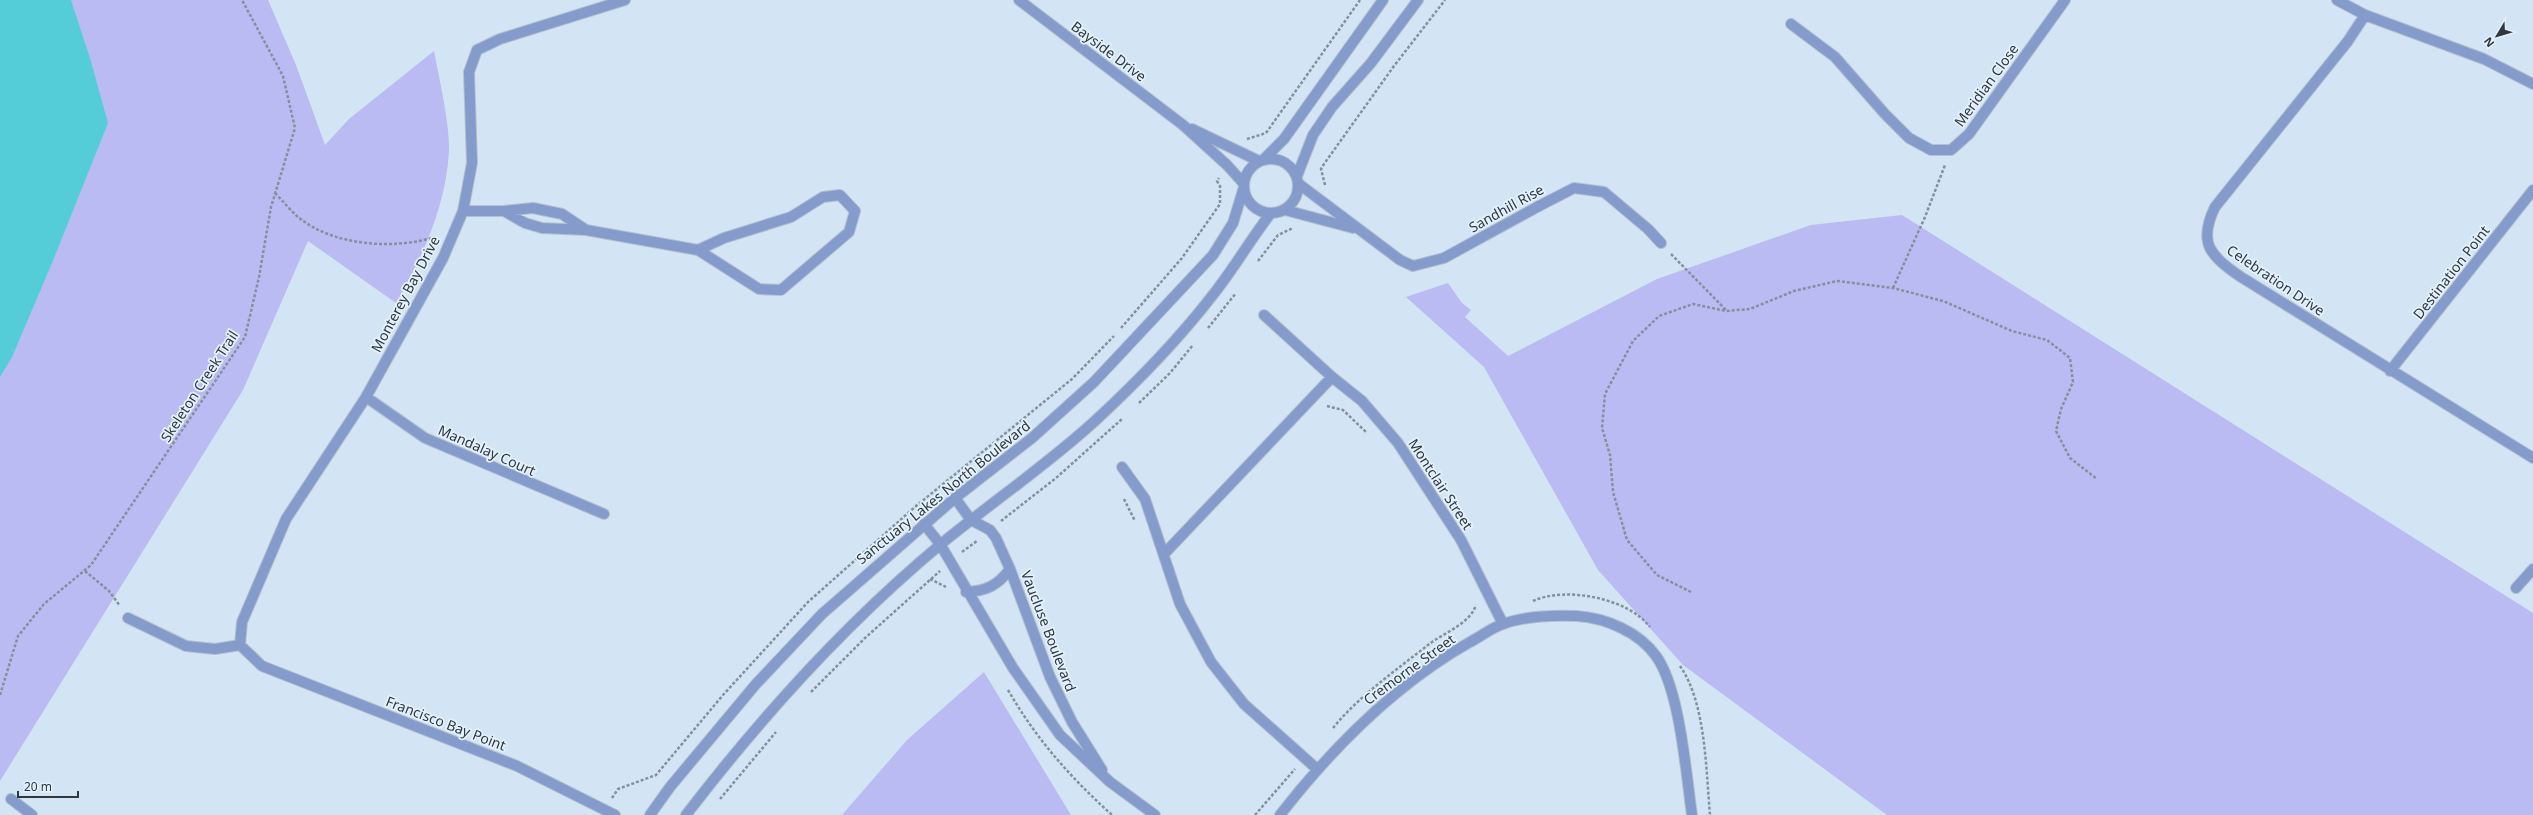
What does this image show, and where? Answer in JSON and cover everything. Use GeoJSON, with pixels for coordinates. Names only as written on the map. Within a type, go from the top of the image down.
{"type":"FeatureCollection","features":[{"type":"Feature","properties":{"kind":"street","name":"Monterey Bay Drive"},"geometry":{"type":"LineString","coordinates":[[240,645],[242,622],[286,519],[366,397],[443,258],[463,211],[472,163],[469,72],[477,50],[500,39],[626,0]]}},
{"type":"Feature","properties":{"kind":"street","name":"Bayside Drive"},"geometry":{"type":"LineString","coordinates":[[1019,0],[1183,124],[1227,165],[1244,185]]}},
{"type":"Feature","properties":{"kind":"street"},"geometry":{"type":"LineString","coordinates":[[1382,0],[1284,138],[1246,175],[1244,185],[1245,195],[1255,208],[1271,213],[1285,210],[1296,199],[1298,180],[1313,135],[1332,107],[1371,63],[1418,0]]}},
{"type":"Feature","properties":{"kind":"street","name":"Meridian Close"},"geometry":{"type":"LineString","coordinates":[[1951,150],[1969,134],[2065,0]]}},
{"type":"Feature","properties":{"kind":"street"},"geometry":{"type":"LineString","coordinates":[[2337,0],[2365,15],[2484,60],[2533,84]]}},
{"type":"Feature","properties":{"kind":"street","name":"Celebration Drive"},"geometry":{"type":"LineString","coordinates":[[2365,15],[2348,41],[2215,206],[2207,223],[2207,243],[2217,260],[2241,277],[2390,371],[2533,458]]}},
{"type":"Feature","properties":{"kind":"street"},"geometry":{"type":"LineString","coordinates":[[1791,24],[1835,57],[1885,114],[1909,138],[1931,150],[1951,150]]}},
{"type":"Feature","properties":{"kind":"street","name":"Bayside Drive"},"geometry":{"type":"LineString","coordinates":[[1183,124],[1261,160]]}},
{"type":"Feature","properties":{"kind":"street"},"geometry":{"type":"LineString","coordinates":[[1261,160],[1271,158],[1287,163],[1298,180]]}},
{"type":"Feature","properties":{"kind":"street","name":"Sandhill Rise"},"geometry":{"type":"LineString","coordinates":[[1298,180],[1359,230],[1413,266],[1444,258],[1574,188],[1604,192],[1648,229],[1662,244]]}},
{"type":"Feature","properties":{"kind":"street","name":"Sanctuary Lakes North Boulevard"},"geometry":{"type":"LineString","coordinates":[[650,815],[712,735],[788,648],[868,572],[955,498],[1063,411],[1153,319],[1213,255],[1224,240],[1236,217],[1244,185]]}},
{"type":"Feature","properties":{"kind":"street","name":"Destination Point"},"geometry":{"type":"LineString","coordinates":[[2390,371],[2533,190]]}},
{"type":"Feature","properties":{"kind":"street"},"geometry":{"type":"LineString","coordinates":[[504,211],[525,223],[542,228],[586,230],[698,250],[759,289],[780,290],[849,232],[855,211],[840,195],[823,197],[792,217],[724,238],[698,250]]}},
{"type":"Feature","properties":{"kind":"street"},"geometry":{"type":"LineString","coordinates":[[463,211],[504,211],[533,208],[562,214],[586,230]]}},
{"type":"Feature","properties":{"kind":"street","name":"Sandhill Rise"},"geometry":{"type":"LineString","coordinates":[[1285,210],[1359,230]]}},
{"type":"Feature","properties":{"kind":"street"},"geometry":{"type":"LineString","coordinates":[[686,815],[758,725],[798,680],[877,600],[940,544],[1044,466],[1138,378],[1212,296],[1271,213]]}},
{"type":"Feature","properties":{"kind":"street","name":"Montclair Street"},"geometry":{"type":"LineString","coordinates":[[1264,315],[1332,377],[1362,401],[1398,443],[1461,540],[1503,624]]}},
{"type":"Feature","properties":{"kind":"street"},"geometry":{"type":"LineString","coordinates":[[1164,554],[1308,400],[1332,377]]}},
{"type":"Feature","properties":{"kind":"street","name":"Mandalay Court"},"geometry":{"type":"LineString","coordinates":[[366,397],[425,438],[489,467],[604,514]]}},
{"type":"Feature","properties":{"kind":"street"},"geometry":{"type":"LineString","coordinates":[[1122,467],[1145,500],[1180,604],[1211,662],[1244,704],[1317,769]]}},
{"type":"Feature","properties":{"kind":"street","name":"Vaucluse Boulevard"},"geometry":{"type":"LineString","coordinates":[[955,498],[971,520],[990,530],[1010,569],[1050,678],[1072,722],[1110,782]]}},
{"type":"Feature","properties":{"kind":"street","name":"Vaucluse Boulevard"},"geometry":{"type":"LineString","coordinates":[[924,524],[940,544],[966,592],[1013,668],[1060,735],[1110,782],[1154,815]]}},
{"type":"Feature","properties":{"kind":"street"},"geometry":{"type":"LineString","coordinates":[[966,592],[983,591],[1001,582],[1010,569]]}},
{"type":"Feature","properties":{"kind":"street"},"geometry":{"type":"LineString","coordinates":[[2516,588],[2533,570]]}},
{"type":"Feature","properties":{"kind":"street","name":"Cremorne Street"},"geometry":{"type":"LineString","coordinates":[[1280,815],[1317,769],[1371,713],[1446,656],[1503,624],[1555,615],[1593,617],[1626,629],[1656,656],[1674,693],[1692,815]]}},
{"type":"Feature","properties":{"kind":"street"},"geometry":{"type":"LineString","coordinates":[[128,618],[186,646],[215,649],[240,645]]}},
{"type":"Feature","properties":{"kind":"street","name":"Francisco Bay Point"},"geometry":{"type":"LineString","coordinates":[[240,645],[262,666],[517,766],[615,815]]}},
{"type":"Feature","properties":{"kind":"street"},"geometry":{"type":"LineString","coordinates":[[11,799],[32,815]]}},
{"type":"Feature","properties":{"kind":"path","name":"Skeleton Creek Trail"},"geometry":{"type":"LineString","coordinates":[[0,695],[18,636],[44,604],[91,565],[245,338],[275,193],[295,128],[283,76],[242,0]]}},
{"type":"Feature","properties":{"kind":"path"},"geometry":{"type":"LineString","coordinates":[[1236,149],[1240,141],[1266,133],[1360,0]]}},
{"type":"Feature","properties":{"kind":"path"},"geometry":{"type":"LineString","coordinates":[[1892,288],[1925,217],[1951,150]]}},
{"type":"Feature","properties":{"kind":"path"},"geometry":{"type":"LineString","coordinates":[[605,809],[618,789],[656,775],[723,695],[808,602],[916,506],[1072,379],[1118,331],[1182,258],[1220,204],[1220,186],[1217,181],[1227,165]]}},
{"type":"Feature","properties":{"kind":"path"},"geometry":{"type":"LineString","coordinates":[[275,193],[299,218],[338,239],[369,244],[416,243],[455,230]]}},
{"type":"Feature","properties":{"kind":"path"},"geometry":{"type":"LineString","coordinates":[[1662,244],[1726,311]]}},
{"type":"Feature","properties":{"kind":"path"},"geometry":{"type":"LineString","coordinates":[[1691,592],[1657,575],[1627,540],[1613,492],[1610,455],[1602,428],[1605,394],[1633,341],[1659,316],[1693,304],[1726,311],[1750,309],[1794,291],[1837,281],[1892,288],[1943,300],[2012,331],[2047,340],[2070,358],[2073,382],[2061,409],[2056,431],[2070,458],[2097,479]]}},
{"type":"Feature","properties":{"kind":"path"},"geometry":{"type":"LineString","coordinates":[[1308,400],[1314,404],[1343,410],[1371,437]]}},
{"type":"Feature","properties":{"kind":"path"},"geometry":{"type":"LineString","coordinates":[[84,571],[109,591],[128,618]]}},
{"type":"Feature","properties":{"kind":"path"},"geometry":{"type":"LineString","coordinates":[[1331,731],[1340,719],[1379,684],[1438,637],[1465,621],[1474,612],[1477,603]]}},
{"type":"Feature","properties":{"kind":"shaded area"},"geometry":{"type":"Polygon","coordinates":[[[0,0],[268,0],[296,65],[325,145],[349,119],[434,51],[448,128],[449,151],[443,191],[432,230],[424,249],[396,303],[308,241],[243,390],[0,781],[0,0]]]}},
{"type":"Feature","properties":{"kind":"shaded area"},"geometry":{"type":"Polygon","coordinates":[[[0,0],[71,0],[90,58],[108,123],[52,263],[12,357],[0,377],[0,0]]]}},
{"type":"Feature","properties":{"kind":"shaded area"},"geometry":{"type":"Polygon","coordinates":[[[1902,215],[2533,613],[2533,815],[1887,815],[1683,665],[1598,570],[1484,367],[1406,297],[1448,283],[1462,303],[1471,310],[1465,317],[1508,356],[1657,279],[1811,225],[1902,215]]]}},
{"type":"Feature","properties":{"kind":"shaded area"},"geometry":{"type":"Polygon","coordinates":[[[984,672],[1071,815],[842,815],[907,740],[984,672]]]}}]}
